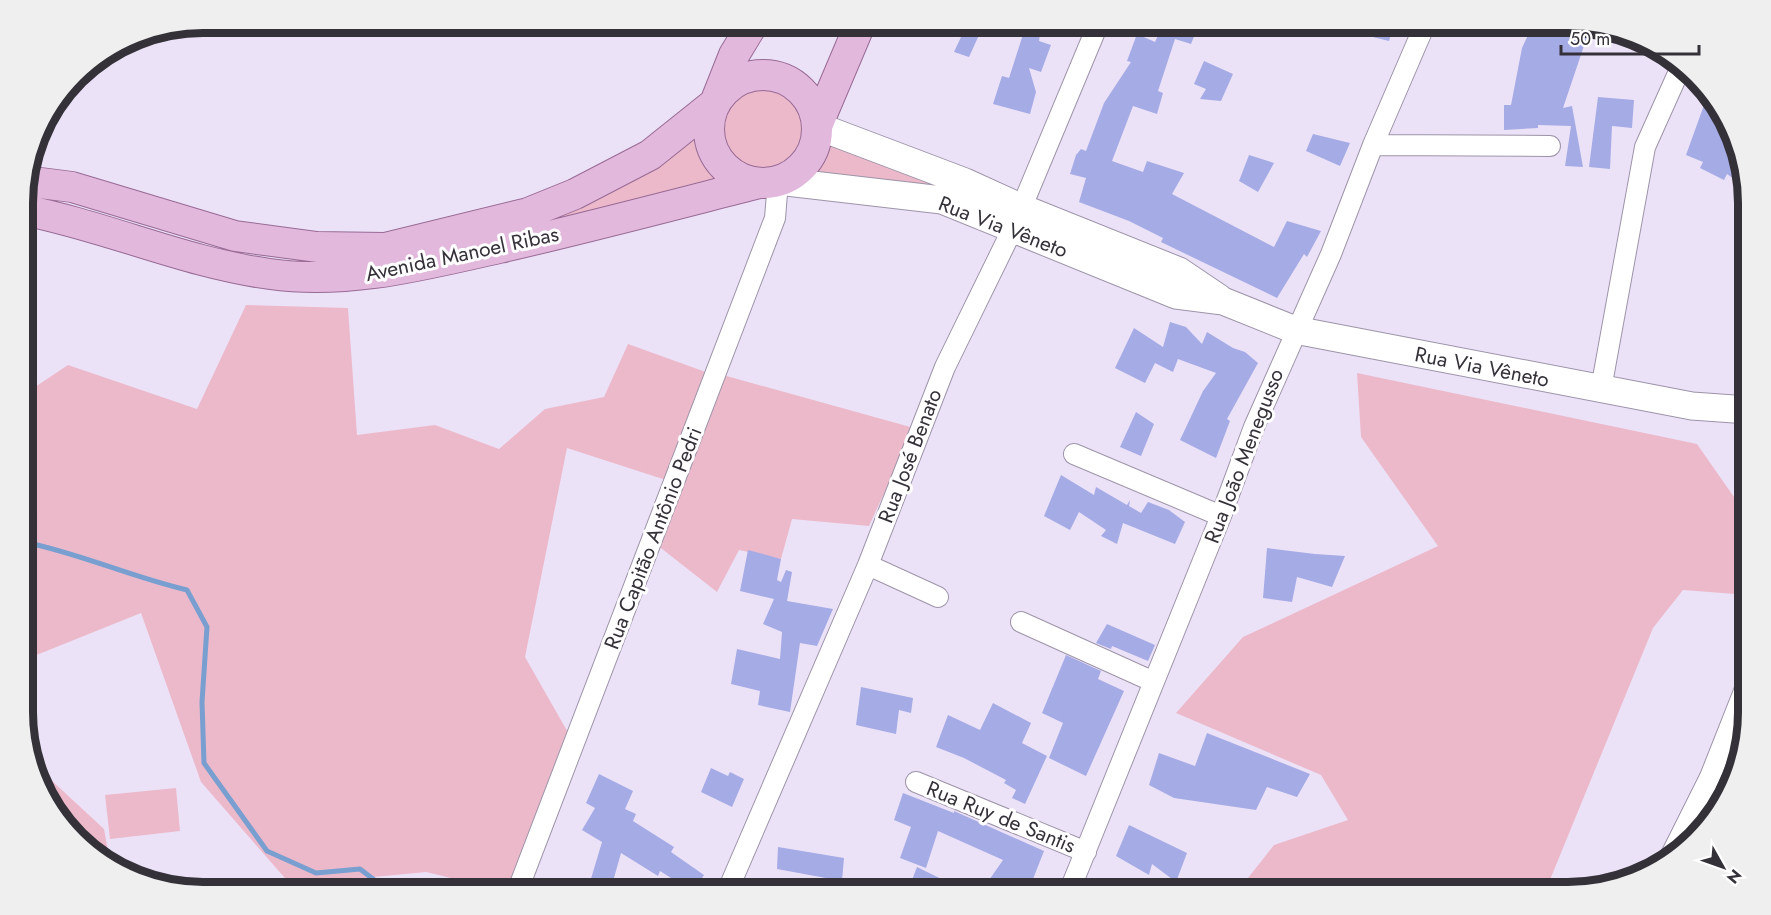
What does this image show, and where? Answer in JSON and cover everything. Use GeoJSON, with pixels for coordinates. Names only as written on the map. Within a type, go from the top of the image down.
{"type":"FeatureCollection","features":[{"type":"Feature","properties":{"kind":"main road","name":"Avenida Manoel Ribas"},"geometry":{"type":"LineString","coordinates":[[675,136],[747,33]]}},
{"type":"Feature","properties":{"kind":"main road"},"geometry":{"type":"LineString","coordinates":[[817,126],[856,33]]}},
{"type":"Feature","properties":{"kind":"main road","name":"Avenida Manoel Ribas"},"geometry":{"type":"LineString","coordinates":[[34,182],[72,187],[236,236],[317,247],[385,248],[528,213],[618,173],[650,155],[716,103],[734,55]]}},
{"type":"Feature","properties":{"kind":"main road"},"geometry":{"type":"LineString","coordinates":[[758,75],[776,76],[792,82],[805,94],[814,109],[817,126],[815,144],[807,160],[794,174],[768,182],[742,179],[727,169],[715,155],[709,138],[710,120],[716,103],[726,89],[741,79],[758,75]]}},
{"type":"Feature","properties":{"kind":"main road","name":"Rua Via Vêneto"},"geometry":{"type":"LineString","coordinates":[[817,126],[965,182],[1017,218],[1176,295],[1223,301],[1295,330],[1692,406],[1738,409]]}},
{"type":"Feature","properties":{"kind":"main road","name":"Avenida Manoel Ribas"},"geometry":{"type":"LineString","coordinates":[[33,212],[234,267],[270,274],[323,278],[392,273],[768,182]]}},
{"type":"Feature","properties":{"kind":"main road","name":"Rua Via Vêneto"},"geometry":{"type":"LineString","coordinates":[[768,182],[942,200],[1017,218]]}},
{"type":"Feature","properties":{"kind":"street","name":"Rua José Benato"},"geometry":{"type":"LineString","coordinates":[[731,882],[868,564],[945,366],[1017,218],[1094,33]]}},
{"type":"Feature","properties":{"kind":"street","name":"Rua João Menegusso"},"geometry":{"type":"LineString","coordinates":[[1073,882],[1221,516],[1254,426],[1295,330],[1331,254],[1373,145],[1421,33]]}},
{"type":"Feature","properties":{"kind":"street"},"geometry":{"type":"LineString","coordinates":[[1600,389],[1645,147],[1678,74]]}},
{"type":"Feature","properties":{"kind":"street"},"geometry":{"type":"LineString","coordinates":[[1373,145],[1550,146]]}},
{"type":"Feature","properties":{"kind":"street","name":"Rua Capitão Antônio Pedri"},"geometry":{"type":"LineString","coordinates":[[521,882],[775,218],[768,182]]}},
{"type":"Feature","properties":{"kind":"street"},"geometry":{"type":"LineString","coordinates":[[1074,454],[1221,516]]}},
{"type":"Feature","properties":{"kind":"street"},"geometry":{"type":"LineString","coordinates":[[868,564],[938,597]]}},
{"type":"Feature","properties":{"kind":"street"},"geometry":{"type":"LineString","coordinates":[[1021,622],[1154,682]]}},
{"type":"Feature","properties":{"kind":"street"},"geometry":{"type":"LineString","coordinates":[[1678,842],[1710,777],[1738,706]]}},
{"type":"Feature","properties":{"kind":"street","name":"Rua Ruy de Santis"},"geometry":{"type":"LineString","coordinates":[[916,782],[1086,852]]}},
{"type":"Feature","properties":{"kind":"shaded area"},"geometry":{"type":"Polygon","coordinates":[[[763,87],[779,90],[798,106],[805,129],[802,145],[786,164],[763,171],[747,168],[728,152],[721,129],[724,113],[740,94],[763,87]]]}},
{"type":"Feature","properties":{"kind":"shaded area"},"geometry":{"type":"Polygon","coordinates":[[[703,119],[702,140],[707,156],[733,184],[551,221],[550,217],[703,119]]]}},
{"type":"Feature","properties":{"kind":"shaded area"},"geometry":{"type":"Polygon","coordinates":[[[827,133],[953,193],[803,173],[827,133]]]}},
{"type":"Feature","properties":{"kind":"shaded area"},"geometry":{"type":"Polygon","coordinates":[[[246,305],[348,308],[357,435],[435,425],[499,449],[545,409],[604,397],[628,344],[714,375],[672,482],[567,448],[525,657],[574,743],[513,882],[468,882],[426,872],[322,882],[288,882],[201,782],[141,613],[33,656],[33,388],[68,365],[197,409],[246,305]]]}},
{"type":"Feature","properties":{"kind":"shaded area"},"geometry":{"type":"Polygon","coordinates":[[[1357,373],[1697,444],[1738,503],[1738,594],[1683,590],[1653,628],[1549,882],[1245,882],[1274,845],[1348,820],[1321,775],[1176,713],[1243,637],[1438,546],[1361,437],[1357,373]]]}},
{"type":"Feature","properties":{"kind":"shaded area"},"geometry":{"type":"Polygon","coordinates":[[[723,375],[914,428],[869,526],[792,519],[781,559],[739,550],[717,592],[657,545],[723,375]]]}},
{"type":"Feature","properties":{"kind":"shaded area"},"geometry":{"type":"Polygon","coordinates":[[[46,775],[104,829],[108,853],[75,824],[62,807],[46,775]]]}},
{"type":"Feature","properties":{"kind":"shaded area"},"geometry":{"type":"Polygon","coordinates":[[[176,788],[180,831],[110,839],[105,795],[176,788]]]}},
{"type":"Feature","properties":{"kind":"building"},"geometry":{"type":"Polygon","coordinates":[[[963,33],[980,33],[969,57],[954,52],[963,33]]]}},
{"type":"Feature","properties":{"kind":"building"},"geometry":{"type":"Polygon","coordinates":[[[1023,33],[1040,33],[1039,41],[1051,45],[1041,72],[1029,68],[1036,92],[1030,114],[993,104],[1002,76],[1009,78],[1023,33]]]}},
{"type":"Feature","properties":{"kind":"building"},"geometry":{"type":"Polygon","coordinates":[[[1159,33],[1196,33],[1191,44],[1175,39],[1158,91],[1163,93],[1157,114],[1133,106],[1112,161],[1143,172],[1147,161],[1184,173],[1172,194],[1274,247],[1287,221],[1321,231],[1307,257],[1304,254],[1277,298],[1161,242],[1163,238],[1129,221],[1079,202],[1086,178],[1070,174],[1076,155],[1081,149],[1086,151],[1104,103],[1131,62],[1127,61],[1137,34],[1155,42],[1159,33]]]}},
{"type":"Feature","properties":{"kind":"building"},"geometry":{"type":"Polygon","coordinates":[[[1356,33],[1392,33],[1389,41],[1356,33]]]}},
{"type":"Feature","properties":{"kind":"building"},"geometry":{"type":"Polygon","coordinates":[[[1529,33],[1588,34],[1563,108],[1572,106],[1583,167],[1565,166],[1571,126],[1538,125],[1538,128],[1504,130],[1504,105],[1511,105],[1522,48],[1529,33]]]}},
{"type":"Feature","properties":{"kind":"building"},"geometry":{"type":"Polygon","coordinates":[[[1204,61],[1233,74],[1221,101],[1200,99],[1206,89],[1194,84],[1204,61]]]}},
{"type":"Feature","properties":{"kind":"building"},"geometry":{"type":"Polygon","coordinates":[[[1598,97],[1634,100],[1632,128],[1612,126],[1610,169],[1589,167],[1598,97]]]}},
{"type":"Feature","properties":{"kind":"building"},"geometry":{"type":"Polygon","coordinates":[[[1705,102],[1725,138],[1737,181],[1727,174],[1724,180],[1700,168],[1703,162],[1686,155],[1705,102]]]}},
{"type":"Feature","properties":{"kind":"building"},"geometry":{"type":"Polygon","coordinates":[[[1313,134],[1350,143],[1340,166],[1306,151],[1313,134]]]}},
{"type":"Feature","properties":{"kind":"building"},"geometry":{"type":"Polygon","coordinates":[[[1249,155],[1274,163],[1258,192],[1239,181],[1249,155]]]}},
{"type":"Feature","properties":{"kind":"building"},"geometry":{"type":"Polygon","coordinates":[[[1170,322],[1186,327],[1202,344],[1207,332],[1233,348],[1245,352],[1258,363],[1227,419],[1230,421],[1216,458],[1180,440],[1203,391],[1216,373],[1178,359],[1173,372],[1155,363],[1145,383],[1115,368],[1134,328],[1163,347],[1170,322]]]}},
{"type":"Feature","properties":{"kind":"building"},"geometry":{"type":"Polygon","coordinates":[[[1136,412],[1154,424],[1141,456],[1120,447],[1136,412]]]}},
{"type":"Feature","properties":{"kind":"building"},"geometry":{"type":"Polygon","coordinates":[[[1061,475],[1094,495],[1096,487],[1127,505],[1130,500],[1129,506],[1141,513],[1148,502],[1169,510],[1185,522],[1175,544],[1123,523],[1117,544],[1101,536],[1106,530],[1079,512],[1070,530],[1044,516],[1061,475]]]}},
{"type":"Feature","properties":{"kind":"building"},"geometry":{"type":"Polygon","coordinates":[[[1267,548],[1345,556],[1332,587],[1297,577],[1292,602],[1263,598],[1267,548]]]}},
{"type":"Feature","properties":{"kind":"building"},"geometry":{"type":"Polygon","coordinates":[[[748,550],[781,559],[777,580],[781,582],[786,570],[792,572],[787,601],[833,609],[817,646],[800,643],[790,712],[758,705],[760,691],[731,684],[737,649],[780,659],[782,632],[763,624],[774,599],[740,591],[748,550]]]}},
{"type":"Feature","properties":{"kind":"building"},"geometry":{"type":"Polygon","coordinates":[[[1107,624],[1155,645],[1148,661],[1112,646],[1111,649],[1096,643],[1107,624]]]}},
{"type":"Feature","properties":{"kind":"building"},"geometry":{"type":"Polygon","coordinates":[[[1066,655],[1101,671],[1098,679],[1124,691],[1086,776],[1049,758],[1063,723],[1042,713],[1066,655]]]}},
{"type":"Feature","properties":{"kind":"building"},"geometry":{"type":"Polygon","coordinates":[[[861,687],[913,698],[911,713],[899,710],[896,734],[856,725],[861,687]]]}},
{"type":"Feature","properties":{"kind":"building"},"geometry":{"type":"Polygon","coordinates":[[[993,703],[1031,723],[1022,743],[1047,756],[1025,804],[1012,798],[1016,790],[1004,783],[1006,780],[964,758],[936,747],[948,715],[980,730],[993,703]]]}},
{"type":"Feature","properties":{"kind":"building"},"geometry":{"type":"Polygon","coordinates":[[[1207,733],[1310,774],[1297,797],[1267,787],[1256,810],[1174,798],[1149,785],[1159,753],[1195,766],[1207,733]]]}},
{"type":"Feature","properties":{"kind":"building"},"geometry":{"type":"Polygon","coordinates":[[[711,768],[728,776],[730,772],[744,779],[732,807],[701,792],[711,768]]]}},
{"type":"Feature","properties":{"kind":"building"},"geometry":{"type":"Polygon","coordinates":[[[599,774],[633,791],[625,809],[636,814],[633,821],[674,847],[671,852],[704,875],[699,882],[677,882],[660,871],[658,876],[621,853],[613,882],[590,882],[602,842],[582,830],[595,808],[586,803],[599,774]]]}},
{"type":"Feature","properties":{"kind":"building"},"geometry":{"type":"Polygon","coordinates":[[[903,793],[954,813],[954,811],[1044,851],[1033,879],[1037,882],[988,882],[1003,860],[938,831],[926,868],[900,858],[911,827],[894,820],[903,793]]]}},
{"type":"Feature","properties":{"kind":"building"},"geometry":{"type":"Polygon","coordinates":[[[1129,825],[1187,853],[1176,882],[1152,864],[1149,875],[1116,856],[1129,825]]]}},
{"type":"Feature","properties":{"kind":"building"},"geometry":{"type":"Polygon","coordinates":[[[778,847],[844,858],[842,881],[777,869],[778,847]]]}},
{"type":"Feature","properties":{"kind":"building"},"geometry":{"type":"Polygon","coordinates":[[[917,867],[948,882],[916,882],[912,880],[917,867]]]}},
{"type":"Feature","properties":{"kind":"waterway"},"geometry":{"type":"LineString","coordinates":[[33,544],[187,590],[207,627],[202,702],[204,763],[267,851],[316,873],[360,869],[377,882]]}}]}
